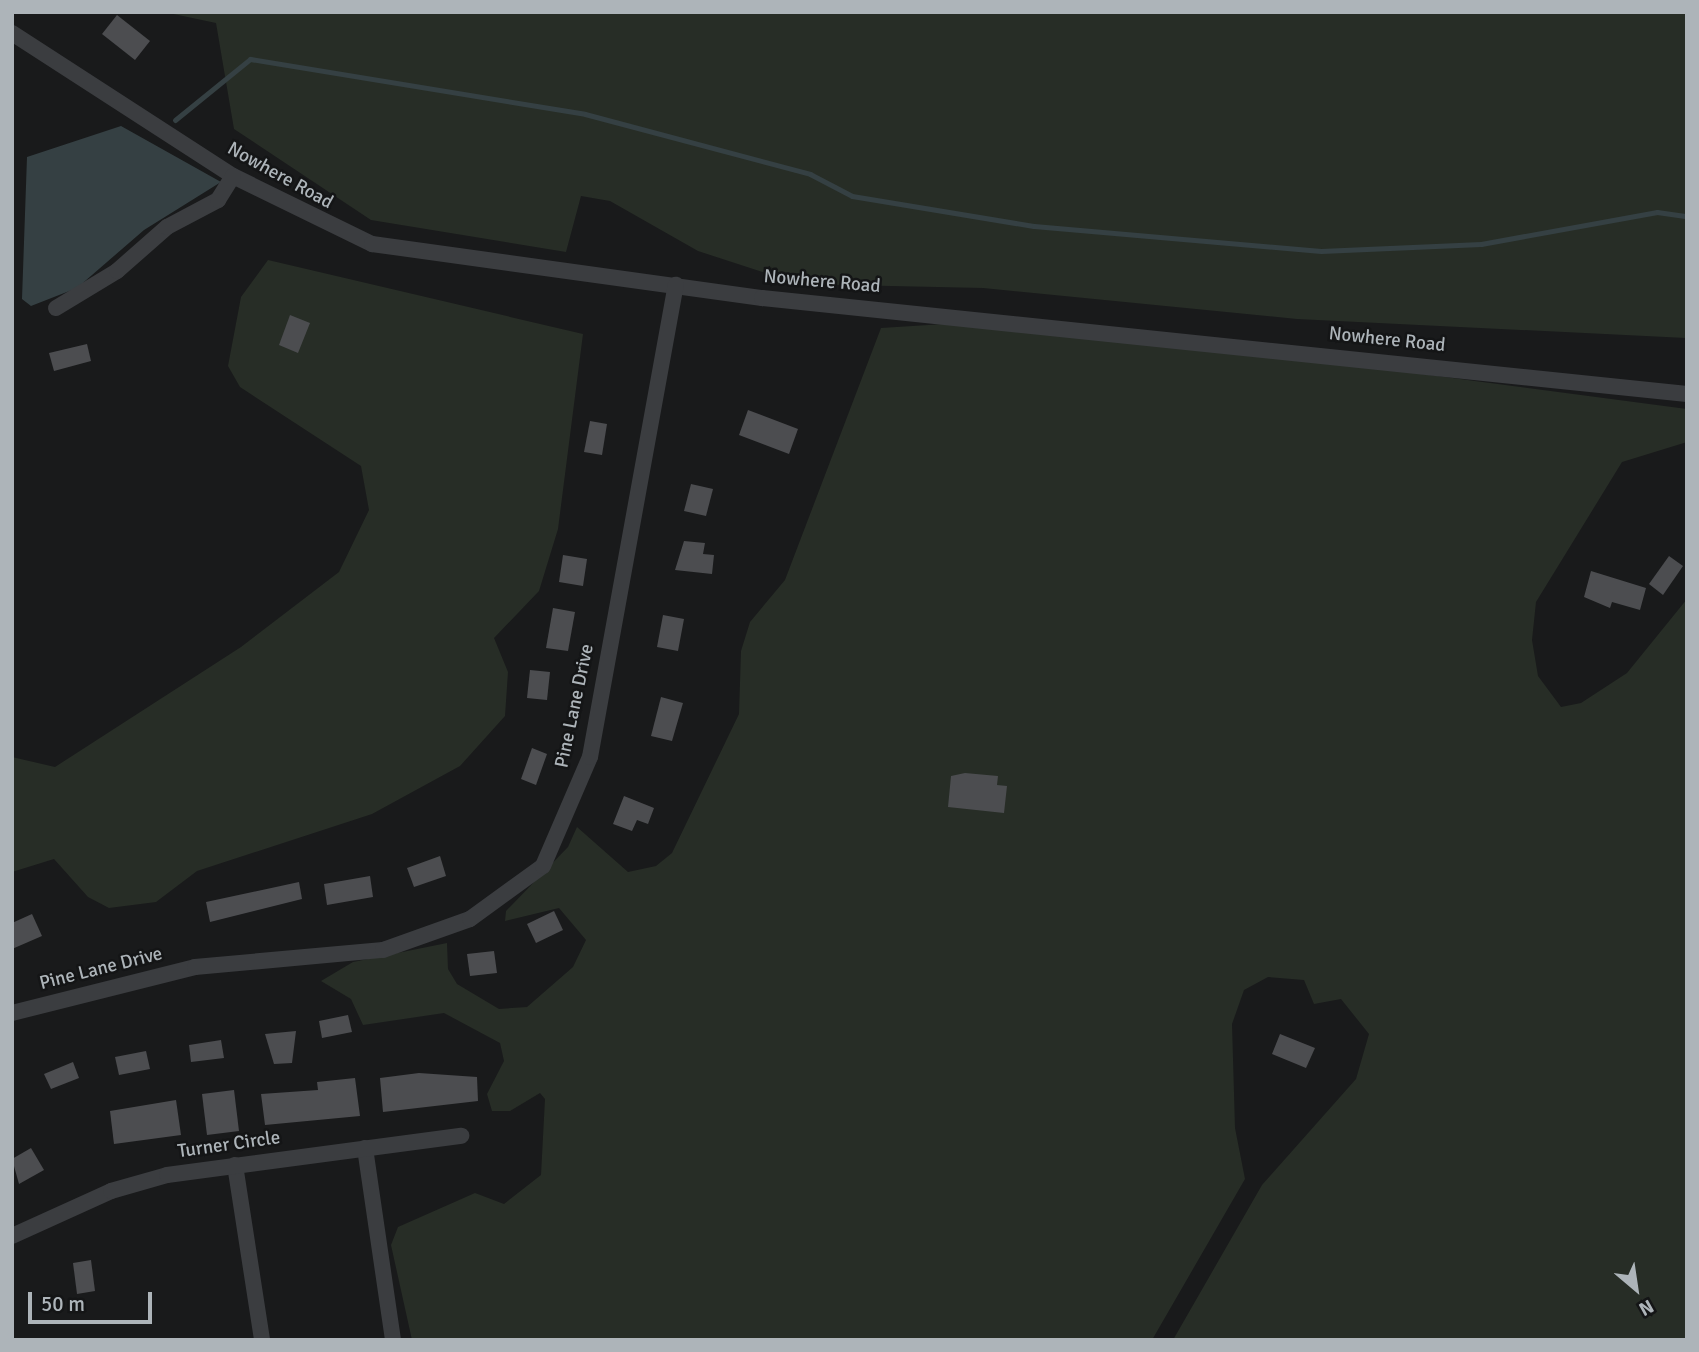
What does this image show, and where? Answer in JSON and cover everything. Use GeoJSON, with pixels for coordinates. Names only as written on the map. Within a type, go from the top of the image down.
{"type":"FeatureCollection","features":[{"type":"Feature","properties":{"kind":"street","name":"Nowhere Road"},"geometry":{"type":"LineString","coordinates":[[12,33],[233,176],[372,244],[676,285],[1687,394]]}},
{"type":"Feature","properties":{"kind":"street"},"geometry":{"type":"LineString","coordinates":[[56,308],[117,271],[167,227],[218,200],[233,176]]}},
{"type":"Feature","properties":{"kind":"street","name":"Pine Lane Drive"},"geometry":{"type":"LineString","coordinates":[[12,1013],[195,967],[383,950],[470,919],[543,866],[590,757],[676,285]]}},
{"type":"Feature","properties":{"kind":"street","name":"Turner Circle"},"geometry":{"type":"LineString","coordinates":[[12,1236],[111,1191],[236,1165],[461,1136]]}},
{"type":"Feature","properties":{"kind":"street"},"geometry":{"type":"LineString","coordinates":[[365,1148],[393,1340]]}},
{"type":"Feature","properties":{"kind":"street"},"geometry":{"type":"LineString","coordinates":[[236,1165],[262,1340]]}},
{"type":"Feature","properties":{"kind":"shaded area"},"geometry":{"type":"Polygon","coordinates":[[[164,12],[1687,12],[1686,338],[1297,319],[983,288],[799,284],[698,251],[610,201],[581,196],[566,252],[371,220],[234,129],[216,23],[164,12]]]}},
{"type":"Feature","properties":{"kind":"shaded area"},"geometry":{"type":"Polygon","coordinates":[[[121,126],[221,182],[144,230],[77,288],[31,306],[22,299],[27,157],[121,126]]]}},
{"type":"Feature","properties":{"kind":"shaded area"},"geometry":{"type":"Polygon","coordinates":[[[268,260],[583,334],[558,529],[539,591],[494,638],[508,672],[505,716],[460,766],[372,814],[197,871],[156,902],[109,908],[88,897],[54,859],[12,872],[12,757],[55,767],[241,647],[339,572],[369,510],[361,466],[240,387],[228,366],[241,297],[268,260]]]}},
{"type":"Feature","properties":{"kind":"shaded area"},"geometry":{"type":"Polygon","coordinates":[[[960,323],[1279,355],[1687,409],[1687,442],[1622,462],[1536,602],[1532,640],[1538,676],[1561,707],[1581,703],[1627,673],[1687,599],[1687,1340],[1173,1340],[1262,1185],[1356,1079],[1369,1034],[1341,999],[1314,1004],[1304,980],[1268,977],[1244,990],[1232,1024],[1235,1128],[1245,1179],[1152,1340],[412,1340],[391,1245],[398,1227],[475,1193],[504,1204],[541,1175],[545,1099],[540,1093],[510,1111],[492,1111],[487,1094],[504,1061],[500,1043],[444,1013],[363,1025],[351,999],[321,981],[353,962],[447,943],[448,969],[457,984],[499,1009],[527,1007],[573,967],[586,940],[559,908],[505,921],[506,911],[568,847],[577,827],[628,872],[656,866],[672,853],[739,714],[741,651],[750,622],[785,580],[881,328],[960,323]]]}},
{"type":"Feature","properties":{"kind":"building"},"geometry":{"type":"Polygon","coordinates":[[[117,15],[150,41],[135,60],[102,34],[117,15]]]}},
{"type":"Feature","properties":{"kind":"building"},"geometry":{"type":"Polygon","coordinates":[[[290,315],[310,323],[298,353],[279,345],[290,315]]]}},
{"type":"Feature","properties":{"kind":"building"},"geometry":{"type":"Polygon","coordinates":[[[87,344],[91,361],[54,371],[49,353],[87,344]]]}},
{"type":"Feature","properties":{"kind":"building"},"geometry":{"type":"Polygon","coordinates":[[[748,410],[798,429],[789,454],[739,435],[748,410]]]}},
{"type":"Feature","properties":{"kind":"building"},"geometry":{"type":"Polygon","coordinates":[[[590,421],[607,424],[602,455],[584,452],[590,421]]]}},
{"type":"Feature","properties":{"kind":"building"},"geometry":{"type":"Polygon","coordinates":[[[691,484],[713,489],[706,516],[684,511],[691,484]]]}},
{"type":"Feature","properties":{"kind":"building"},"geometry":{"type":"Polygon","coordinates":[[[684,541],[705,543],[703,554],[714,555],[712,574],[675,570],[684,541]]]}},
{"type":"Feature","properties":{"kind":"building"},"geometry":{"type":"Polygon","coordinates":[[[563,555],[587,559],[583,586],[559,582],[563,555]]]}},
{"type":"Feature","properties":{"kind":"building"},"geometry":{"type":"Polygon","coordinates":[[[1669,556],[1683,566],[1663,595],[1649,584],[1669,556]]]}},
{"type":"Feature","properties":{"kind":"building"},"geometry":{"type":"Polygon","coordinates":[[[1591,571],[1646,588],[1640,610],[1612,602],[1610,608],[1584,597],[1591,571]]]}},
{"type":"Feature","properties":{"kind":"building"},"geometry":{"type":"Polygon","coordinates":[[[553,608],[575,612],[568,651],[546,648],[553,608]]]}},
{"type":"Feature","properties":{"kind":"building"},"geometry":{"type":"Polygon","coordinates":[[[663,615],[684,619],[678,651],[657,647],[663,615]]]}},
{"type":"Feature","properties":{"kind":"building"},"geometry":{"type":"Polygon","coordinates":[[[530,670],[550,672],[547,700],[527,698],[530,670]]]}},
{"type":"Feature","properties":{"kind":"building"},"geometry":{"type":"Polygon","coordinates":[[[661,697],[683,703],[672,741],[651,736],[661,697]]]}},
{"type":"Feature","properties":{"kind":"building"},"geometry":{"type":"Polygon","coordinates":[[[532,748],[547,754],[536,785],[521,779],[532,748]]]}},
{"type":"Feature","properties":{"kind":"building"},"geometry":{"type":"Polygon","coordinates":[[[965,773],[998,776],[997,785],[1007,786],[1004,813],[948,807],[951,776],[965,773]]]}},
{"type":"Feature","properties":{"kind":"building"},"geometry":{"type":"Polygon","coordinates":[[[624,796],[654,808],[648,824],[637,820],[632,831],[613,824],[624,796]]]}},
{"type":"Feature","properties":{"kind":"building"},"geometry":{"type":"Polygon","coordinates":[[[440,856],[446,876],[414,887],[407,868],[440,856]]]}},
{"type":"Feature","properties":{"kind":"building"},"geometry":{"type":"Polygon","coordinates":[[[370,876],[373,897],[327,905],[324,884],[370,876]]]}},
{"type":"Feature","properties":{"kind":"building"},"geometry":{"type":"Polygon","coordinates":[[[299,882],[302,899],[210,922],[206,902],[299,882]]]}},
{"type":"Feature","properties":{"kind":"building"},"geometry":{"type":"Polygon","coordinates":[[[554,911],[563,930],[536,943],[527,924],[554,911]]]}},
{"type":"Feature","properties":{"kind":"building"},"geometry":{"type":"Polygon","coordinates":[[[32,914],[42,936],[12,949],[12,923],[32,914]]]}},
{"type":"Feature","properties":{"kind":"building"},"geometry":{"type":"Polygon","coordinates":[[[494,951],[497,973],[470,976],[467,954],[494,951]]]}},
{"type":"Feature","properties":{"kind":"building"},"geometry":{"type":"Polygon","coordinates":[[[348,1015],[352,1032],[322,1038],[319,1021],[348,1015]]]}},
{"type":"Feature","properties":{"kind":"building"},"geometry":{"type":"Polygon","coordinates":[[[296,1031],[292,1063],[274,1064],[265,1034],[296,1031]]]}},
{"type":"Feature","properties":{"kind":"building"},"geometry":{"type":"Polygon","coordinates":[[[1280,1034],[1315,1048],[1306,1068],[1272,1054],[1280,1034]]]}},
{"type":"Feature","properties":{"kind":"building"},"geometry":{"type":"Polygon","coordinates":[[[221,1040],[224,1058],[191,1062],[189,1045],[221,1040]]]}},
{"type":"Feature","properties":{"kind":"building"},"geometry":{"type":"Polygon","coordinates":[[[146,1051],[150,1069],[119,1075],[115,1057],[146,1051]]]}},
{"type":"Feature","properties":{"kind":"building"},"geometry":{"type":"Polygon","coordinates":[[[73,1062],[79,1078],[51,1089],[44,1074],[73,1062]]]}},
{"type":"Feature","properties":{"kind":"building"},"geometry":{"type":"Polygon","coordinates":[[[419,1073],[477,1077],[478,1101],[383,1112],[380,1078],[419,1073]]]}},
{"type":"Feature","properties":{"kind":"building"},"geometry":{"type":"Polygon","coordinates":[[[355,1078],[360,1116],[265,1125],[261,1094],[318,1090],[317,1082],[355,1078]]]}},
{"type":"Feature","properties":{"kind":"building"},"geometry":{"type":"Polygon","coordinates":[[[234,1090],[239,1131],[207,1135],[202,1094],[234,1090]]]}},
{"type":"Feature","properties":{"kind":"building"},"geometry":{"type":"Polygon","coordinates":[[[176,1100],[181,1135],[114,1144],[110,1111],[176,1100]]]}},
{"type":"Feature","properties":{"kind":"building"},"geometry":{"type":"Polygon","coordinates":[[[31,1148],[44,1170],[19,1184],[12,1159],[31,1148]]]}},
{"type":"Feature","properties":{"kind":"building"},"geometry":{"type":"Polygon","coordinates":[[[91,1260],[95,1291],[77,1294],[73,1263],[91,1260]]]}},
{"type":"Feature","properties":{"kind":"waterway"},"geometry":{"type":"LineString","coordinates":[[175,120],[250,59],[585,114],[810,174],[852,196],[1034,226],[1321,251],[1481,244],[1657,212],[1687,216]]}}]}
